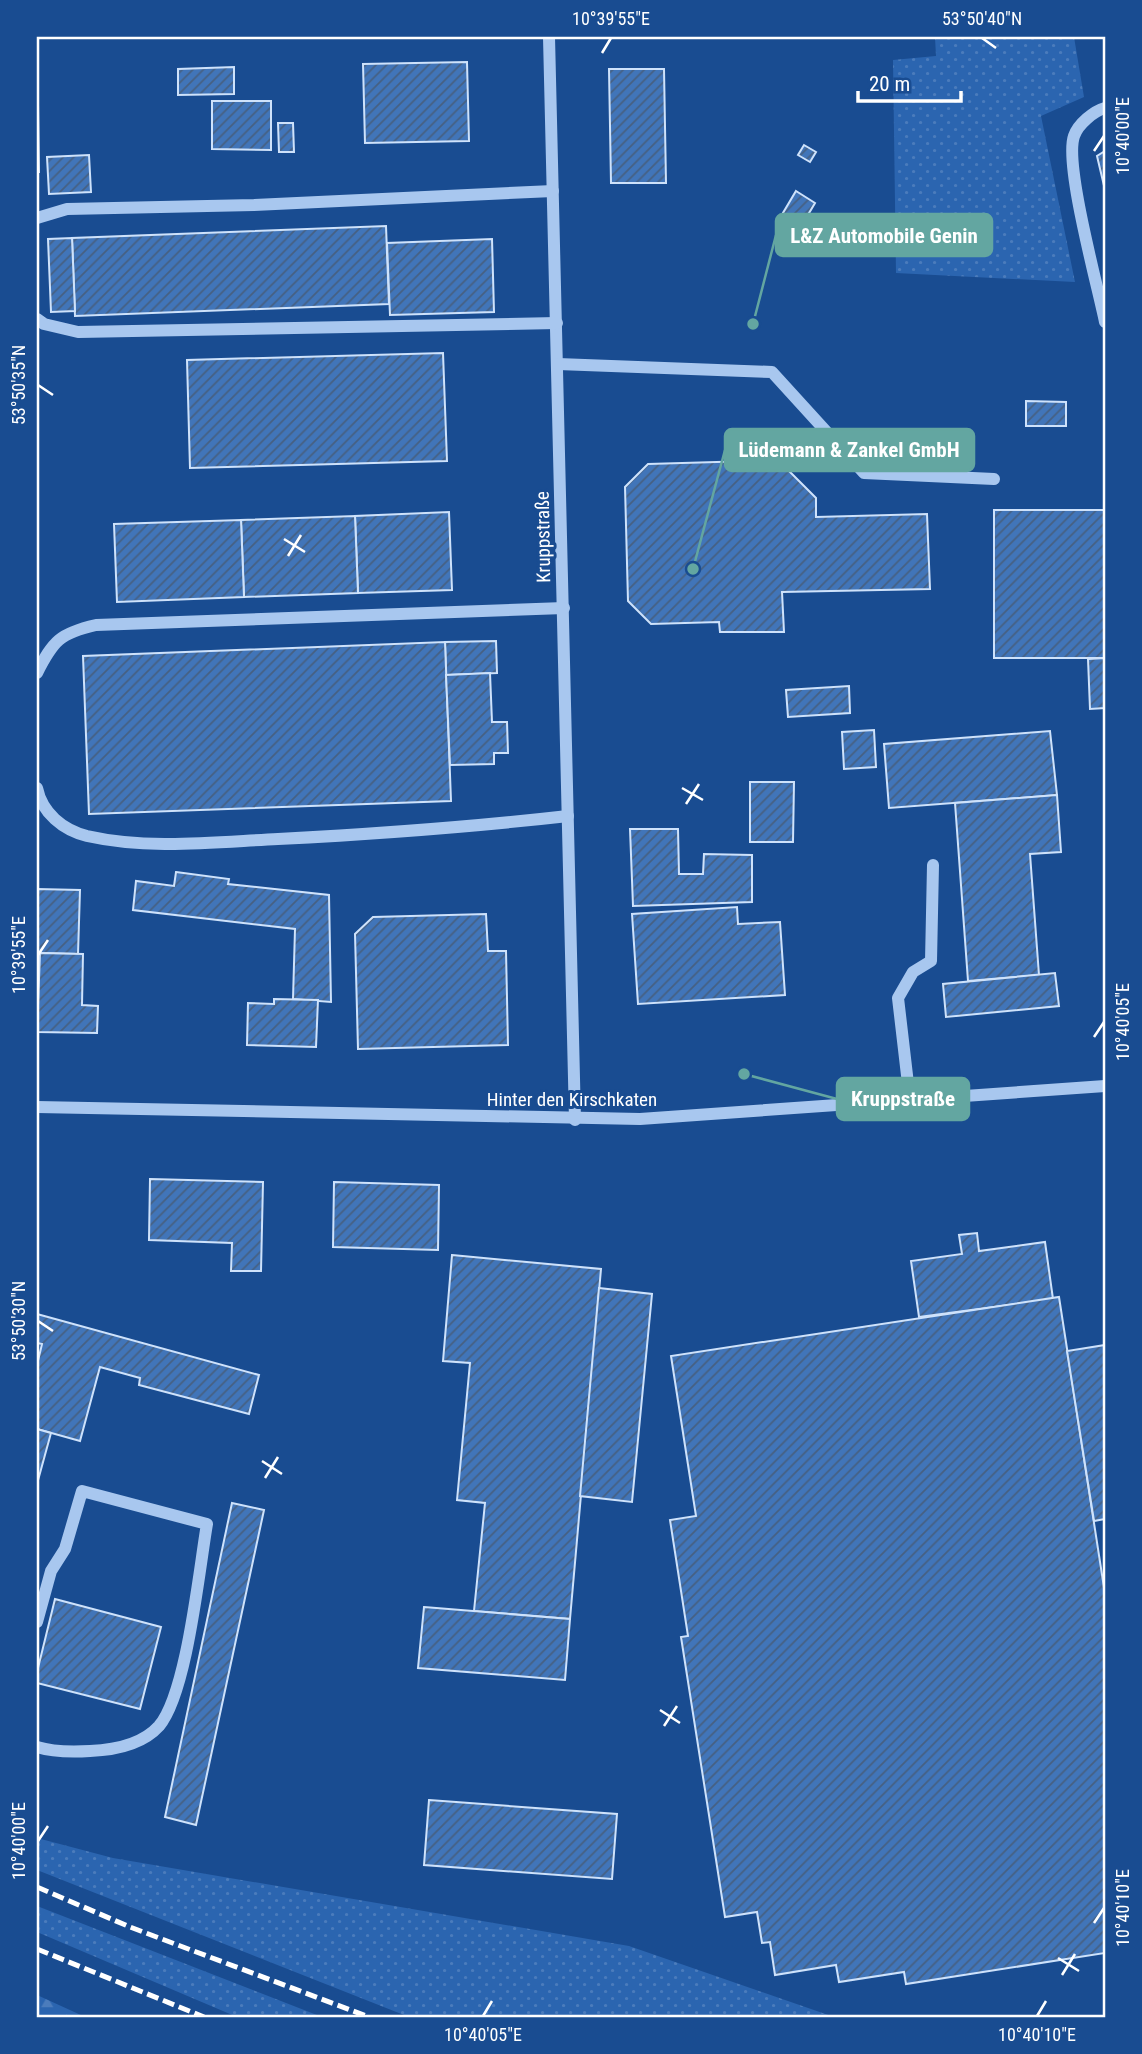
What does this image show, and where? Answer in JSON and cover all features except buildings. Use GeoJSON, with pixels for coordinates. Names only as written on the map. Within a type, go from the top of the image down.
{"type":"FeatureCollection","features":[{"type":"Feature","properties":{"kind":"street","name":"Kruppstraße"},"geometry":{"type":"LineString","coordinates":[[549,37],[575,1120]]}},
{"type":"Feature","properties":{"kind":"street"},"geometry":{"type":"LineString","coordinates":[[1105,108],[1095,111],[1074,136],[1074,167],[1105,322]]}},
{"type":"Feature","properties":{"kind":"street"},"geometry":{"type":"LineString","coordinates":[[37,218],[66,209],[254,205],[553,191]]}},
{"type":"Feature","properties":{"kind":"street"},"geometry":{"type":"LineString","coordinates":[[37,318],[44,324],[78,332],[557,323]]}},
{"type":"Feature","properties":{"kind":"street"},"geometry":{"type":"LineString","coordinates":[[558,364],[772,372],[864,474],[994,479]]}},
{"type":"Feature","properties":{"kind":"street"},"geometry":{"type":"LineString","coordinates":[[37,673],[52,643],[73,630],[96,625],[564,608]]}},
{"type":"Feature","properties":{"kind":"street"},"geometry":{"type":"LineString","coordinates":[[37,788],[40,803],[57,822],[86,836],[172,845],[446,830],[568,816]]}},
{"type":"Feature","properties":{"kind":"street"},"geometry":{"type":"LineString","coordinates":[[910,1101],[898,998],[913,972],[931,961],[933,865]]}},
{"type":"Feature","properties":{"kind":"street","name":"Hinter den Kirschkaten"},"geometry":{"type":"LineString","coordinates":[[37,1107],[575,1120],[715,1115],[1105,1088]]}},
{"type":"Feature","properties":{"kind":"street"},"geometry":{"type":"LineString","coordinates":[[37,1622],[51,1571],[65,1549],[82,1491],[207,1524],[182,1665],[171,1706],[159,1726],[141,1740],[109,1751],[77,1752],[37,1746]]}},
{"type":"Feature","properties":{"kind":"green space"},"geometry":{"type":"Polygon","coordinates":[[[935,37],[1074,37],[1084,97],[1041,116],[1075,282],[896,273],[893,60],[936,56],[935,37]]]}},
{"type":"Feature","properties":{"kind":"green space"},"geometry":{"type":"Polygon","coordinates":[[[37,1838],[113,1858],[629,1946],[834,2017],[409,2017],[37,1870],[37,1838]]]}},
{"type":"Feature","properties":{"kind":"green space"},"geometry":{"type":"Polygon","coordinates":[[[37,1906],[322,2017],[237,2017],[37,1932],[37,1906]]]}},
{"type":"Feature","properties":{"kind":"green space"},"geometry":{"type":"Polygon","coordinates":[[[37,1995],[83,2016],[87,2017],[37,2017],[37,1995]]]}},
{"type":"Feature","properties":{"kind":"railway"},"geometry":{"type":"LineString","coordinates":[[37,1887],[130,1927],[369,2017]]}},
{"type":"Feature","properties":{"kind":"railway"},"geometry":{"type":"LineString","coordinates":[[37,1949],[204,2017]]}},
{"type":"Feature","properties":{"kind":"place","name":"L&Z Automobile Genin"},"geometry":{"type":"Point","coordinates":[753,324]}},
{"type":"Feature","properties":{"kind":"place","name":"Lüdemann & Zankel GmbH"},"geometry":{"type":"Point","coordinates":[693,569]}},
{"type":"Feature","properties":{"kind":"place","name":"Kruppstraße"},"geometry":{"type":"Point","coordinates":[744,1074]}}]}
